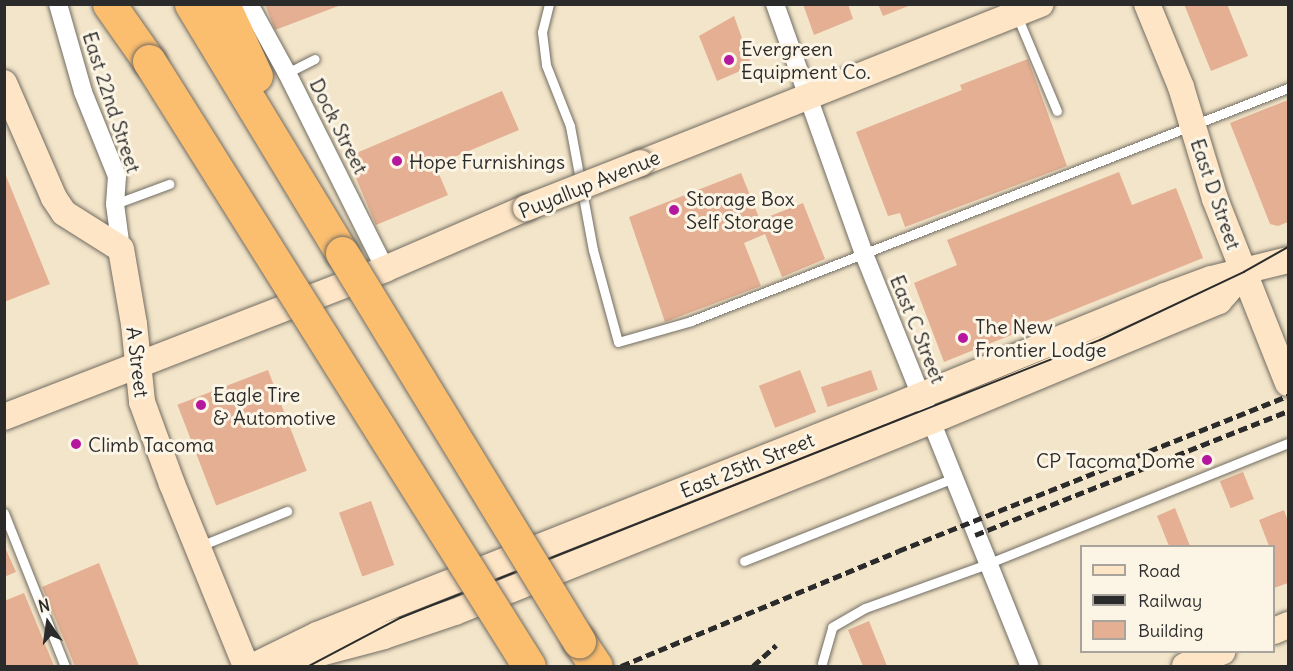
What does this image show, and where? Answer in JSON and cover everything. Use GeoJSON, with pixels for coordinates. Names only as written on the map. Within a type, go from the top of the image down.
{"type":"FeatureCollection","features":[{"type":"Feature","properties":{"kind":"highway"},"geometry":{"type":"LineString","coordinates":[[109,4],[149,61]]}},
{"type":"Feature","properties":{"kind":"highway"},"geometry":{"type":"LineString","coordinates":[[117,4],[149,61],[529,666]]}},
{"type":"Feature","properties":{"kind":"highway"},"geometry":{"type":"LineString","coordinates":[[190,4],[590,658]]}},
{"type":"Feature","properties":{"kind":"highway"},"geometry":{"type":"LineString","coordinates":[[223,4],[342,253]]}},
{"type":"Feature","properties":{"kind":"street","name":"East 22nd Street"},"geometry":{"type":"LineString","coordinates":[[58,4],[83,92],[117,176],[115,204],[121,249]]}},
{"type":"Feature","properties":{"kind":"street","name":"Dock Street"},"geometry":{"type":"LineString","coordinates":[[249,4],[287,73],[385,269]]}},
{"type":"Feature","properties":{"kind":"street","name":"East C Street"},"geometry":{"type":"LineString","coordinates":[[775,4],[864,254],[1030,666]]}},
{"type":"Feature","properties":{"kind":"street","name":"East D Street"},"geometry":{"type":"LineString","coordinates":[[1147,4],[1181,87],[1215,200],[1288,383]]}},
{"type":"Feature","properties":{"kind":"street","name":"Puyallup Avenue"},"geometry":{"type":"LineString","coordinates":[[4,417],[385,269],[526,208],[1027,8]]}},
{"type":"Feature","properties":{"kind":"street"},"geometry":{"type":"LineString","coordinates":[[4,83],[54,198],[64,213],[121,249]]}},
{"type":"Feature","properties":{"kind":"street","name":"A Street"},"geometry":{"type":"LineString","coordinates":[[121,249],[139,365],[142,402],[246,666]]}},
{"type":"Feature","properties":{"kind":"street","name":"East 25th Street"},"geometry":{"type":"LineString","coordinates":[[254,666],[317,635],[921,396],[1165,296],[1211,279],[1288,260]]}},
{"type":"Feature","properties":{"kind":"street","name":"East 25th Street"},"geometry":{"type":"LineString","coordinates":[[266,666],[322,658],[446,615],[931,421],[1219,301],[1244,272]]}},
{"type":"Feature","properties":{"kind":"street"},"geometry":{"type":"LineString","coordinates":[[1185,666],[1217,653]]}},
{"type":"Feature","properties":{"kind":"lane"},"geometry":{"type":"LineString","coordinates":[[549,4],[542,32],[546,65],[570,126],[593,250],[618,342],[691,321],[1288,88]]}},
{"type":"Feature","properties":{"kind":"lane"},"geometry":{"type":"LineString","coordinates":[[1027,8],[1057,111]]}},
{"type":"Feature","properties":{"kind":"lane"},"geometry":{"type":"LineString","coordinates":[[287,73],[315,59]]}},
{"type":"Feature","properties":{"kind":"lane"},"geometry":{"type":"LineString","coordinates":[[115,204],[169,184]]}},
{"type":"Feature","properties":{"kind":"lane"},"geometry":{"type":"LineString","coordinates":[[822,663],[832,627],[865,608],[987,564],[1288,443]]}},
{"type":"Feature","properties":{"kind":"lane"},"geometry":{"type":"LineString","coordinates":[[744,561],[954,478]]}},
{"type":"Feature","properties":{"kind":"lane"},"geometry":{"type":"LineString","coordinates":[[198,547],[287,511]]}},
{"type":"Feature","properties":{"kind":"lane"},"geometry":{"type":"LineString","coordinates":[[4,513],[65,666]]}},
{"type":"Feature","properties":{"kind":"building"},"geometry":{"type":"Polygon","coordinates":[[[265,4],[341,4],[341,5],[275,30],[265,4]]]}},
{"type":"Feature","properties":{"kind":"building"},"geometry":{"type":"Polygon","coordinates":[[[803,4],[848,4],[853,19],[814,35],[803,4]]]}},
{"type":"Feature","properties":{"kind":"building"},"geometry":{"type":"Polygon","coordinates":[[[878,4],[911,4],[911,5],[883,16],[878,4]]]}},
{"type":"Feature","properties":{"kind":"building"},"geometry":{"type":"Polygon","coordinates":[[[1184,4],[1227,4],[1248,56],[1211,71],[1184,4]]]}},
{"type":"Feature","properties":{"kind":"building"},"geometry":{"type":"Polygon","coordinates":[[[734,16],[752,66],[717,81],[699,36],[734,16]]]}},
{"type":"Feature","properties":{"kind":"building"},"geometry":{"type":"Polygon","coordinates":[[[1028,59],[1067,166],[905,227],[900,213],[888,216],[856,132],[962,90],[960,85],[1028,59]]]}},
{"type":"Feature","properties":{"kind":"building","name":"Hope Furnishings"},"geometry":{"type":"Polygon","coordinates":[[[502,91],[519,130],[435,165],[448,195],[376,225],[347,157],[502,91]]]}},
{"type":"Feature","properties":{"kind":"building"},"geometry":{"type":"Polygon","coordinates":[[[1288,100],[1288,222],[1278,226],[1270,224],[1230,123],[1288,100]]]}},
{"type":"Feature","properties":{"kind":"building"},"geometry":{"type":"Polygon","coordinates":[[[4,171],[50,284],[4,302],[4,171]]]}},
{"type":"Feature","properties":{"kind":"building"},"geometry":{"type":"Polygon","coordinates":[[[1119,172],[1132,205],[1176,188],[1203,258],[944,362],[914,283],[957,265],[947,240],[1119,172]]]}},
{"type":"Feature","properties":{"kind":"building"},"geometry":{"type":"Polygon","coordinates":[[[741,173],[760,220],[803,203],[825,259],[782,277],[765,234],[744,243],[761,286],[665,322],[629,217],[741,173]]]}},
{"type":"Feature","properties":{"kind":"building"},"geometry":{"type":"Polygon","coordinates":[[[268,370],[307,471],[216,506],[177,405],[268,370]]]}},
{"type":"Feature","properties":{"kind":"building"},"geometry":{"type":"Polygon","coordinates":[[[800,370],[816,412],[775,428],[759,386],[800,370]]]}},
{"type":"Feature","properties":{"kind":"building"},"geometry":{"type":"Polygon","coordinates":[[[871,370],[878,390],[828,407],[821,387],[871,370]]]}},
{"type":"Feature","properties":{"kind":"building","name":"CP Tacoma Dome"},"geometry":{"type":"Polygon","coordinates":[[[1212,453],[1215,462],[1201,466],[1199,457],[1212,453]]]}},
{"type":"Feature","properties":{"kind":"building"},"geometry":{"type":"Polygon","coordinates":[[[1243,472],[1254,499],[1231,508],[1220,481],[1243,472]]]}},
{"type":"Feature","properties":{"kind":"building"},"geometry":{"type":"Polygon","coordinates":[[[371,501],[394,565],[362,577],[339,513],[371,501]]]}},
{"type":"Feature","properties":{"kind":"building"},"geometry":{"type":"Polygon","coordinates":[[[1175,508],[1190,545],[1169,545],[1157,516],[1175,508]]]}},
{"type":"Feature","properties":{"kind":"building"},"geometry":{"type":"Polygon","coordinates":[[[1284,510],[1288,521],[1288,583],[1275,588],[1275,545],[1269,545],[1259,520],[1284,510]]]}},
{"type":"Feature","properties":{"kind":"building"},"geometry":{"type":"Polygon","coordinates":[[[4,545],[16,572],[4,577],[4,545]]]}},
{"type":"Feature","properties":{"kind":"building"},"geometry":{"type":"Polygon","coordinates":[[[99,563],[139,666],[75,666],[42,587],[99,563]]]}},
{"type":"Feature","properties":{"kind":"building"},"geometry":{"type":"Polygon","coordinates":[[[24,593],[54,666],[4,666],[4,601],[24,593]]]}},
{"type":"Feature","properties":{"kind":"building"},"geometry":{"type":"Polygon","coordinates":[[[869,621],[887,666],[863,666],[848,630],[869,621]]]}},
{"type":"Feature","properties":{"kind":"tram line"},"geometry":{"type":"LineString","coordinates":[[309,666],[400,618],[1100,340],[1244,272],[1288,247]]}},
{"type":"Feature","properties":{"kind":"railway"},"geometry":{"type":"LineString","coordinates":[[621,666],[898,551],[1288,396]]}},
{"type":"Feature","properties":{"kind":"railway"},"geometry":{"type":"LineString","coordinates":[[975,535],[1288,411]]}},
{"type":"Feature","properties":{"kind":"railway"},"geometry":{"type":"LineString","coordinates":[[753,666],[776,645]]}},
{"type":"Feature","properties":{"kind":"place","name":"Evergreen Equipment Co."},"geometry":{"type":"Point","coordinates":[729,60]}},
{"type":"Feature","properties":{"kind":"place","name":"Hope Furnishings"},"geometry":{"type":"Point","coordinates":[397,161]}},
{"type":"Feature","properties":{"kind":"place","name":"Storage Box Self Storage"},"geometry":{"type":"Point","coordinates":[674,210]}},
{"type":"Feature","properties":{"kind":"place","name":"The New Frontier Lodge"},"geometry":{"type":"Point","coordinates":[963,338]}},
{"type":"Feature","properties":{"kind":"place","name":"Eagle Tire & Automotive"},"geometry":{"type":"Point","coordinates":[201,405]}},
{"type":"Feature","properties":{"kind":"place","name":"Climb Tacoma"},"geometry":{"type":"Point","coordinates":[76,444]}},
{"type":"Feature","properties":{"kind":"place","name":"CP Tacoma Dome"},"geometry":{"type":"Point","coordinates":[1207,460]}}]}
